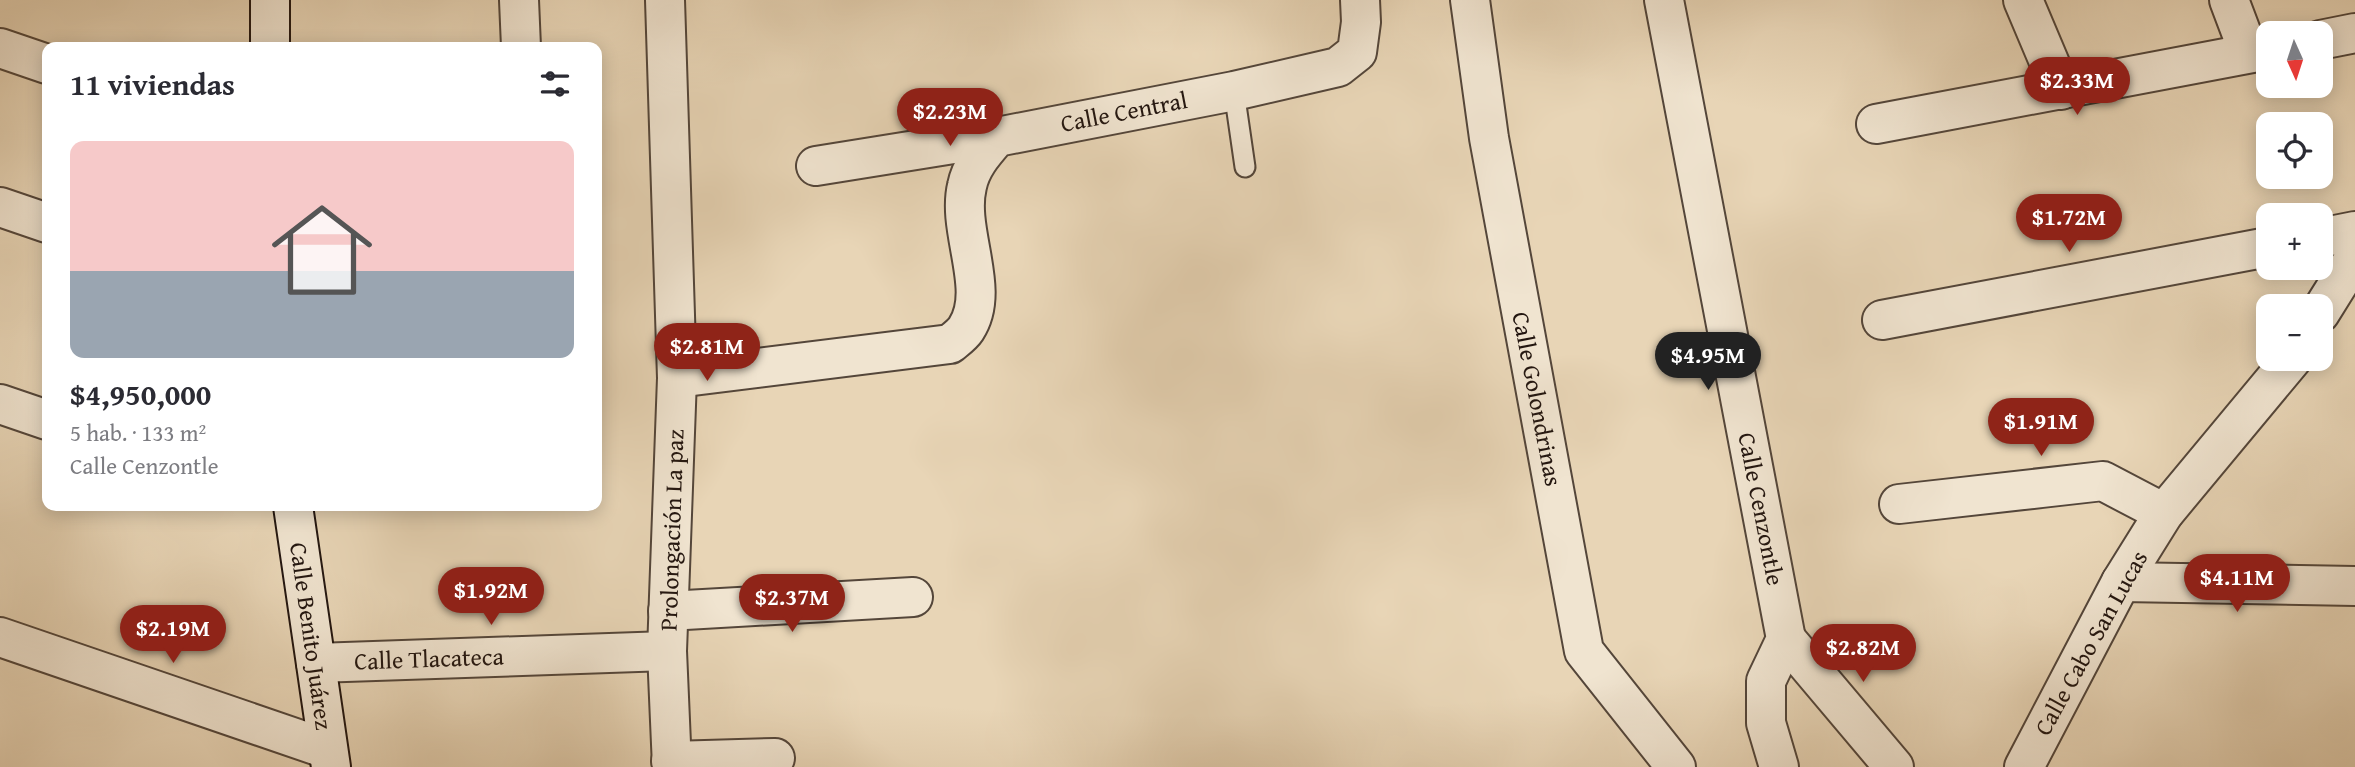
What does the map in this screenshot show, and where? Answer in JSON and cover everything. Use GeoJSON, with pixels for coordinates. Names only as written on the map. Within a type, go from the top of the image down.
{"type":"FeatureCollection","features":[{"type":"Feature","properties":{"kind":"street"},"geometry":{"type":"LineString","coordinates":[[270,0],[270,42]]}},
{"type":"Feature","properties":{"kind":"street"},"geometry":{"type":"LineString","coordinates":[[519,0],[521,42]]}},
{"type":"Feature","properties":{"kind":"street","name":"Prolongación La paz"},"geometry":{"type":"LineString","coordinates":[[665,0],[677,378],[667,651],[671,764]]}},
{"type":"Feature","properties":{"kind":"street","name":"Calle Central"},"geometry":{"type":"LineString","coordinates":[[816,166],[998,137],[1234,91],[1338,67],[1357,52],[1361,23],[1360,0]]}},
{"type":"Feature","properties":{"kind":"street","name":"Calle Golondrinas"},"geometry":{"type":"LineString","coordinates":[[1470,0],[1489,138],[1584,651],[1676,767]]}},
{"type":"Feature","properties":{"kind":"street","name":"Calle Cenzontle"},"geometry":{"type":"LineString","coordinates":[[1664,0],[1786,639]]}},
{"type":"Feature","properties":{"kind":"street"},"geometry":{"type":"LineString","coordinates":[[2023,0],[2061,90]]}},
{"type":"Feature","properties":{"kind":"street"},"geometry":{"type":"LineString","coordinates":[[2229,0],[2256,46]]}},
{"type":"Feature","properties":{"kind":"street"},"geometry":{"type":"LineString","coordinates":[[2333,37],[2355,33]]}},
{"type":"Feature","properties":{"kind":"street"},"geometry":{"type":"LineString","coordinates":[[0,48],[42,62]]}},
{"type":"Feature","properties":{"kind":"street"},"geometry":{"type":"LineString","coordinates":[[1876,124],[2256,52]]}},
{"type":"Feature","properties":{"kind":"street"},"geometry":{"type":"LineString","coordinates":[[677,378],[950,344],[965,331],[974,313],[974,276],[964,216],[967,187],[975,163],[998,137]]}},
{"type":"Feature","properties":{"kind":"street"},"geometry":{"type":"LineString","coordinates":[[0,207],[42,221]]}},
{"type":"Feature","properties":{"kind":"street"},"geometry":{"type":"LineString","coordinates":[[2333,235],[2355,231]]}},
{"type":"Feature","properties":{"kind":"street"},"geometry":{"type":"LineString","coordinates":[[1882,320],[2256,249]]}},
{"type":"Feature","properties":{"kind":"street"},"geometry":{"type":"LineString","coordinates":[[2332,294],[2355,257]]}},
{"type":"Feature","properties":{"kind":"street","name":"Calle Cabo San Lucas"},"geometry":{"type":"LineString","coordinates":[[2024,767],[2121,582],[2164,513],[2282,371]]}},
{"type":"Feature","properties":{"kind":"street"},"geometry":{"type":"LineString","coordinates":[[0,404],[42,418]]}},
{"type":"Feature","properties":{"kind":"street"},"geometry":{"type":"LineString","coordinates":[[1899,504],[2103,481],[2164,513]]}},
{"type":"Feature","properties":{"kind":"street","name":"Calle Benito Juárez"},"geometry":{"type":"LineString","coordinates":[[294,511],[329,758]]}},
{"type":"Feature","properties":{"kind":"street"},"geometry":{"type":"LineString","coordinates":[[2121,582],[2355,586]]}},
{"type":"Feature","properties":{"kind":"street"},"geometry":{"type":"LineString","coordinates":[[668,611],[913,597]]}},
{"type":"Feature","properties":{"kind":"street"},"geometry":{"type":"LineString","coordinates":[[0,637],[329,758]]}},
{"type":"Feature","properties":{"kind":"street"},"geometry":{"type":"LineString","coordinates":[[1779,767],[1766,723],[1766,681],[1786,639],[1894,767]]}},
{"type":"Feature","properties":{"kind":"street","name":"Calle Tlacateca"},"geometry":{"type":"LineString","coordinates":[[316,663],[667,651]]}},
{"type":"Feature","properties":{"kind":"street"},"geometry":{"type":"LineString","coordinates":[[671,764],[775,758]]}},
{"type":"Feature","properties":{"kind":"lane"},"geometry":{"type":"LineString","coordinates":[[1234,91],[1245,167]]}}]}
